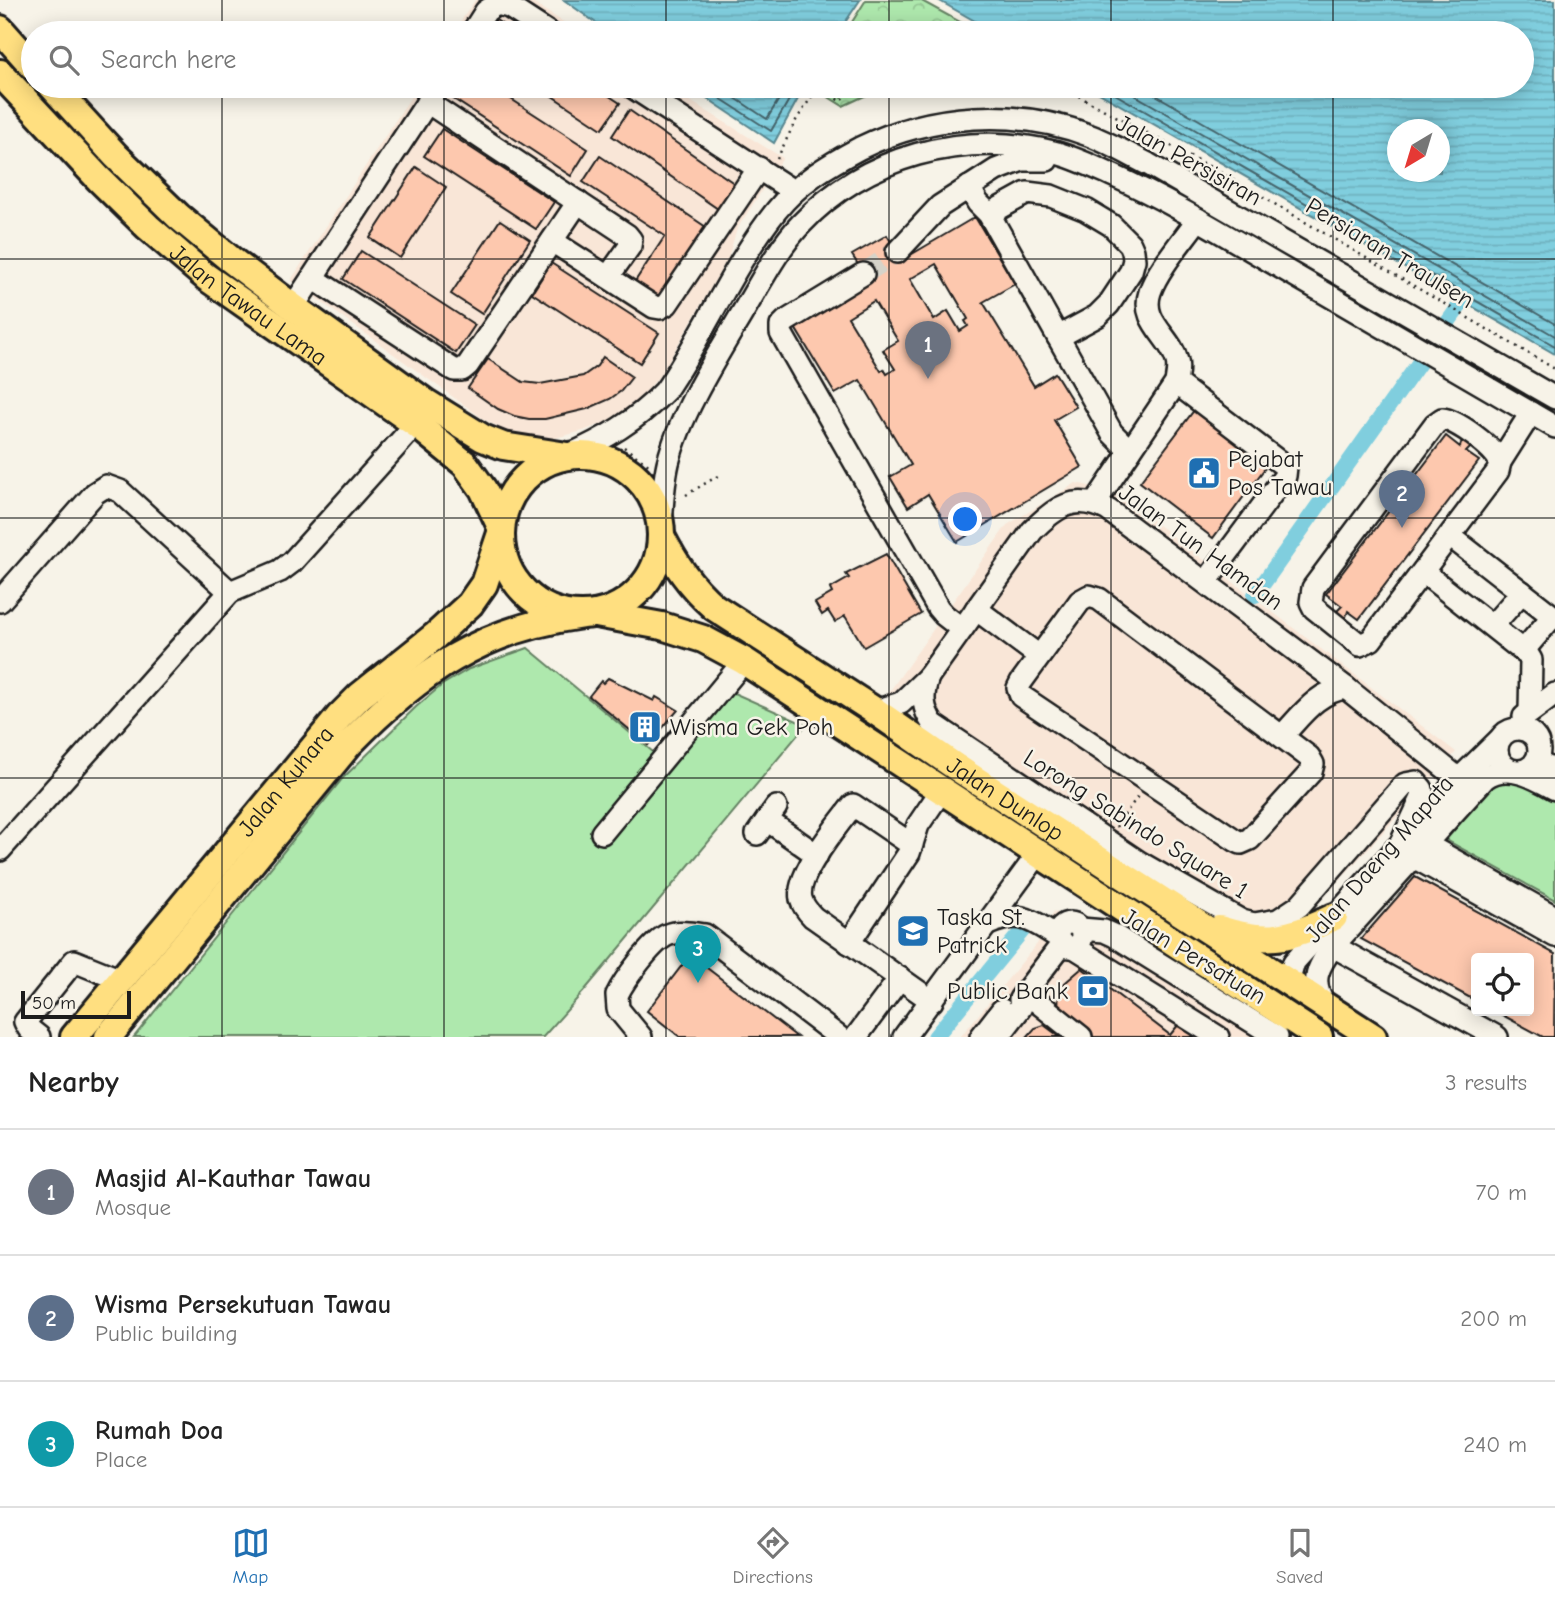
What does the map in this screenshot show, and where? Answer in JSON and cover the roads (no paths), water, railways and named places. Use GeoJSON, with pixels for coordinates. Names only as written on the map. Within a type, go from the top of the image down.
{"type":"FeatureCollection","features":[{"type":"Feature","properties":{"kind":"main road"},"geometry":{"type":"LineString","coordinates":[[0,30],[21,53]]}},
{"type":"Feature","properties":{"kind":"main road","name":"Jalan Tawau Lama"},"geometry":{"type":"LineString","coordinates":[[0,73],[21,95]]}},
{"type":"Feature","properties":{"kind":"main road","name":"Jalan Tawau Lama"},"geometry":{"type":"LineString","coordinates":[[23,98],[99,179],[148,227],[206,277],[416,424],[466,464],[483,489],[501,531]]}},
{"type":"Feature","properties":{"kind":"main road","name":"Jalan Tawau Lama"},"geometry":{"type":"LineString","coordinates":[[63,98],[116,156],[178,216],[293,307],[425,401],[483,438],[503,446],[568,456]]}},
{"type":"Feature","properties":{"kind":"main road"},"geometry":{"type":"LineString","coordinates":[[568,456],[594,456],[619,465],[639,481],[654,503],[661,532],[658,558],[649,578],[635,595],[617,607],[589,615],[557,612],[534,600],[516,583],[505,561],[501,531],[508,502],[522,480],[543,464],[568,456]]}},
{"type":"Feature","properties":{"kind":"main road","name":"Jalan Kuhara"},"geometry":{"type":"LineString","coordinates":[[75,1037],[339,717],[360,696],[455,620],[470,604],[484,584],[501,531]]}},
{"type":"Feature","properties":{"kind":"main road","name":"Jalan Dunlop"},"geometry":{"type":"LineString","coordinates":[[661,532],[677,567],[694,589],[714,607],[1373,1037]]}},
{"type":"Feature","properties":{"kind":"main road","name":"Jalan Dunlop"},"geometry":{"type":"LineString","coordinates":[[589,615],[662,626],[703,639],[744,661],[1319,1037]]}},
{"type":"Feature","properties":{"kind":"main road","name":"Jalan Kuhara"},"geometry":{"type":"LineString","coordinates":[[108,1037],[349,744],[378,714],[421,679],[468,649],[530,625],[589,615]]}},
{"type":"Feature","properties":{"kind":"main road"},"geometry":{"type":"LineString","coordinates":[[994,792],[1031,831],[1038,854]]}},
{"type":"Feature","properties":{"kind":"main road"},"geometry":{"type":"LineString","coordinates":[[1191,919],[1238,935],[1268,939],[1296,934],[1334,917]]}},
{"type":"Feature","properties":{"kind":"main road"},"geometry":{"type":"LineString","coordinates":[[1289,983],[1294,1007],[1331,1037]]}},
{"type":"Feature","properties":{"kind":"main road"},"geometry":{"type":"LineString","coordinates":[[95,1037],[128,1012]]}},
{"type":"Feature","properties":{"kind":"street"},"geometry":{"type":"LineString","coordinates":[[480,21],[486,11],[497,4],[509,7],[531,21]]}},
{"type":"Feature","properties":{"kind":"street"},"geometry":{"type":"LineString","coordinates":[[293,307],[430,98]]}},
{"type":"Feature","properties":{"kind":"street"},"geometry":{"type":"LineString","coordinates":[[438,98],[627,235],[631,240],[629,246],[608,277]]}},
{"type":"Feature","properties":{"kind":"street"},"geometry":{"type":"LineString","coordinates":[[652,98],[767,165],[793,191]]}},
{"type":"Feature","properties":{"kind":"street","name":"Jalan Persisiran"},"geometry":{"type":"LineString","coordinates":[[568,456],[627,425],[665,391],[749,249],[793,191],[825,167],[887,135],[932,122],[960,118],[1041,122],[1091,136],[1148,164],[1555,398]]}},
{"type":"Feature","properties":{"kind":"street","name":"Jalan Persisiran"},"geometry":{"type":"LineString","coordinates":[[661,532],[663,487],[669,460],[686,416],[786,243],[814,211],[852,184],[900,158],[939,149],[988,143],[1055,152],[1136,186],[1198,219],[1555,427]]}},
{"type":"Feature","properties":{"kind":"street"},"geometry":{"type":"LineString","coordinates":[[897,252],[940,206],[1006,164],[1022,160],[1066,160],[1087,164]]}},
{"type":"Feature","properties":{"kind":"street"},"geometry":{"type":"LineString","coordinates":[[552,241],[654,307],[664,307],[767,165]]}},
{"type":"Feature","properties":{"kind":"street"},"geometry":{"type":"LineString","coordinates":[[969,187],[978,203],[989,214],[1112,433],[1130,451]]}},
{"type":"Feature","properties":{"kind":"street"},"geometry":{"type":"LineString","coordinates":[[989,214],[1027,193],[1051,196],[1086,210],[1111,225],[1130,244],[1134,260],[1131,271],[1109,304],[1097,316],[1058,337]]}},
{"type":"Feature","properties":{"kind":"street"},"geometry":{"type":"LineString","coordinates":[[313,278],[454,370],[461,370],[468,365],[578,202]]}},
{"type":"Feature","properties":{"kind":"street"},"geometry":{"type":"LineString","coordinates":[[1095,503],[1176,383],[1177,359],[1150,317],[1149,294],[1198,219]]}},
{"type":"Feature","properties":{"kind":"street"},"geometry":{"type":"LineString","coordinates":[[863,274],[781,326],[781,333],[938,608],[962,629]]}},
{"type":"Feature","properties":{"kind":"street"},"geometry":{"type":"LineString","coordinates":[[1176,383],[1286,467],[1284,476],[1206,582]]}},
{"type":"Feature","properties":{"kind":"street"},"geometry":{"type":"LineString","coordinates":[[1500,462],[1493,451],[1452,420],[1439,421],[1313,588],[1311,602],[1320,614],[1357,643],[1364,645],[1371,640],[1497,472],[1500,462],[1531,413]]}},
{"type":"Feature","properties":{"kind":"street"},"geometry":{"type":"LineString","coordinates":[[0,850],[230,592],[280,571],[292,562],[416,424]]}},
{"type":"Feature","properties":{"kind":"street"},"geometry":{"type":"LineString","coordinates":[[0,601],[94,493],[106,486],[120,491],[230,592]]}},
{"type":"Feature","properties":{"kind":"street","name":"Jalan Tun Hamdan"},"geometry":{"type":"LineString","coordinates":[[875,711],[901,703],[928,677],[1032,531],[1047,516],[1061,506],[1077,502],[1095,503],[1108,509],[1346,688],[1459,779]]}},
{"type":"Feature","properties":{"kind":"street"},"geometry":{"type":"LineString","coordinates":[[1450,536],[1554,617],[1524,651]]}},
{"type":"Feature","properties":{"kind":"street"},"geometry":{"type":"LineString","coordinates":[[1423,572],[1493,625],[1531,660],[1530,712]]}},
{"type":"Feature","properties":{"kind":"street"},"geometry":{"type":"LineString","coordinates":[[1493,625],[1522,592]]}},
{"type":"Feature","properties":{"kind":"street"},"geometry":{"type":"LineString","coordinates":[[1088,596],[1099,599],[1309,757],[1313,764],[1311,772],[1250,839],[1241,843],[1021,696],[1018,688],[1040,656],[1080,601],[1088,596]]}},
{"type":"Feature","properties":{"kind":"street"},"geometry":{"type":"LineString","coordinates":[[976,609],[1040,656]]}},
{"type":"Feature","properties":{"kind":"street"},"geometry":{"type":"LineString","coordinates":[[602,833],[744,661]]}},
{"type":"Feature","properties":{"kind":"street","name":"Lorong Sabindo Square 1"},"geometry":{"type":"LineString","coordinates":[[928,677],[923,691],[923,704],[933,724],[1106,841],[1242,922],[1266,923],[1278,920],[1299,906],[1402,787]]}},
{"type":"Feature","properties":{"kind":"street"},"geometry":{"type":"LineString","coordinates":[[1282,736],[1317,700],[1334,689],[1346,688]]}},
{"type":"Feature","properties":{"kind":"street","name":"Jalan Daeng Mapata"},"geometry":{"type":"LineString","coordinates":[[1325,1006],[1318,995],[1317,978],[1322,962],[1333,946],[1459,779],[1530,712],[1555,694]]}},
{"type":"Feature","properties":{"kind":"street"},"geometry":{"type":"LineString","coordinates":[[1535,738],[1555,702]]}},
{"type":"Feature","properties":{"kind":"street"},"geometry":{"type":"LineString","coordinates":[[1515,771],[1527,769],[1536,761],[1539,750],[1535,738],[1525,730],[1504,736],[1496,748],[1499,761],[1503,766],[1555,789]]}},
{"type":"Feature","properties":{"kind":"street"},"geometry":{"type":"LineString","coordinates":[[1402,787],[1413,763],[1411,748],[1403,734]]}},
{"type":"Feature","properties":{"kind":"street"},"geometry":{"type":"LineString","coordinates":[[1536,761],[1555,771]]}},
{"type":"Feature","properties":{"kind":"street","name":"Jalan Daeng Mapata"},"geometry":{"type":"LineString","coordinates":[[1289,983],[1294,961],[1334,917],[1485,778],[1492,773],[1515,771]]}},
{"type":"Feature","properties":{"kind":"street"},"geometry":{"type":"LineString","coordinates":[[1402,787],[1408,782],[1416,782],[1423,793],[1409,847]]}},
{"type":"Feature","properties":{"kind":"street"},"geometry":{"type":"LineString","coordinates":[[849,943],[909,853],[918,825],[941,791]]}},
{"type":"Feature","properties":{"kind":"street"},"geometry":{"type":"LineString","coordinates":[[912,845],[853,805],[817,855],[800,891],[801,901],[813,918],[932,1000]]}},
{"type":"Feature","properties":{"kind":"street"},"geometry":{"type":"LineString","coordinates":[[767,820],[817,855]]}},
{"type":"Feature","properties":{"kind":"street"},"geometry":{"type":"LineString","coordinates":[[1409,847],[1555,917]]}},
{"type":"Feature","properties":{"kind":"street"},"geometry":{"type":"LineString","coordinates":[[1409,847],[1555,936]]}},
{"type":"Feature","properties":{"kind":"street"},"geometry":{"type":"LineString","coordinates":[[904,1037],[1038,854]]}},
{"type":"Feature","properties":{"kind":"street"},"geometry":{"type":"LineString","coordinates":[[1012,892],[1068,936],[1217,1037]]}},
{"type":"Feature","properties":{"kind":"street"},"geometry":{"type":"LineString","coordinates":[[988,924],[1002,918],[1021,916],[1068,936]]}},
{"type":"Feature","properties":{"kind":"street","name":"Jalan Persatuan"},"geometry":{"type":"LineString","coordinates":[[1068,936],[1104,931],[1115,936],[1262,1033]]}},
{"type":"Feature","properties":{"kind":"street"},"geometry":{"type":"LineString","coordinates":[[641,1037],[618,1009],[616,1002],[620,988],[654,945],[665,936],[678,933],[705,935],[839,1037]]}},
{"type":"Feature","properties":{"kind":"street"},"geometry":{"type":"LineString","coordinates":[[998,1037],[1021,1007],[1023,995],[1068,936]]}},
{"type":"Feature","properties":{"kind":"street"},"geometry":{"type":"LineString","coordinates":[[1333,946],[1497,1037]]}},
{"type":"Feature","properties":{"kind":"street"},"geometry":{"type":"LineString","coordinates":[[39,1037],[29,1029],[26,1022],[74,961],[121,980]]}},
{"type":"Feature","properties":{"kind":"street"},"geometry":{"type":"LineString","coordinates":[[856,1037],[900,978]]}},
{"type":"Feature","properties":{"kind":"street"},"geometry":{"type":"LineString","coordinates":[[981,1037],[1011,999],[1023,995]]}},
{"type":"Feature","properties":{"kind":"street"},"geometry":{"type":"LineString","coordinates":[[1023,995],[1081,1037]]}},
{"type":"Feature","properties":{"kind":"water"},"geometry":{"type":"Polygon","coordinates":[[[564,0],[860,0],[846,21],[593,21],[564,0]]]}},
{"type":"Feature","properties":{"kind":"water"},"geometry":{"type":"Polygon","coordinates":[[[938,0],[1555,0],[1555,354],[1108,98],[1534,98],[1534,21],[975,21],[938,0]]]}},
{"type":"Feature","properties":{"kind":"water"},"geometry":{"type":"Polygon","coordinates":[[[707,98],[798,98],[774,143],[707,98]]]}},
{"type":"Feature","properties":{"kind":"waterway"},"geometry":{"type":"LineString","coordinates":[[1255,595],[1463,301]]}},
{"type":"Feature","properties":{"kind":"waterway"},"geometry":{"type":"LineString","coordinates":[[935,1037],[1026,926]]}},
{"type":"Feature","properties":{"kind":"tunnel"},"geometry":{"type":"LineString","coordinates":[[863,274],[897,252]]}},
{"type":"Feature","properties":{"kind":"place","name":"Masjid Al-Kauthar Tawau"},"geometry":{"type":"Point","coordinates":[928,379]}},
{"type":"Feature","properties":{"kind":"place","name":"Pejabat Pos Tawau"},"geometry":{"type":"Point","coordinates":[1204,473]}},
{"type":"Feature","properties":{"kind":"place","name":"Wisma Persekutuan Tawau"},"geometry":{"type":"Point","coordinates":[1402,528]}},
{"type":"Feature","properties":{"kind":"place","name":"Wisma Gek Poh"},"geometry":{"type":"Point","coordinates":[645,727]}},
{"type":"Feature","properties":{"kind":"place","name":"Taska St. Patrick"},"geometry":{"type":"Point","coordinates":[913,931]}},
{"type":"Feature","properties":{"kind":"place","name":"Rumah Doa"},"geometry":{"type":"Point","coordinates":[698,983]}},
{"type":"Feature","properties":{"kind":"place","name":"Public Bank"},"geometry":{"type":"Point","coordinates":[1093,991]}}]}
